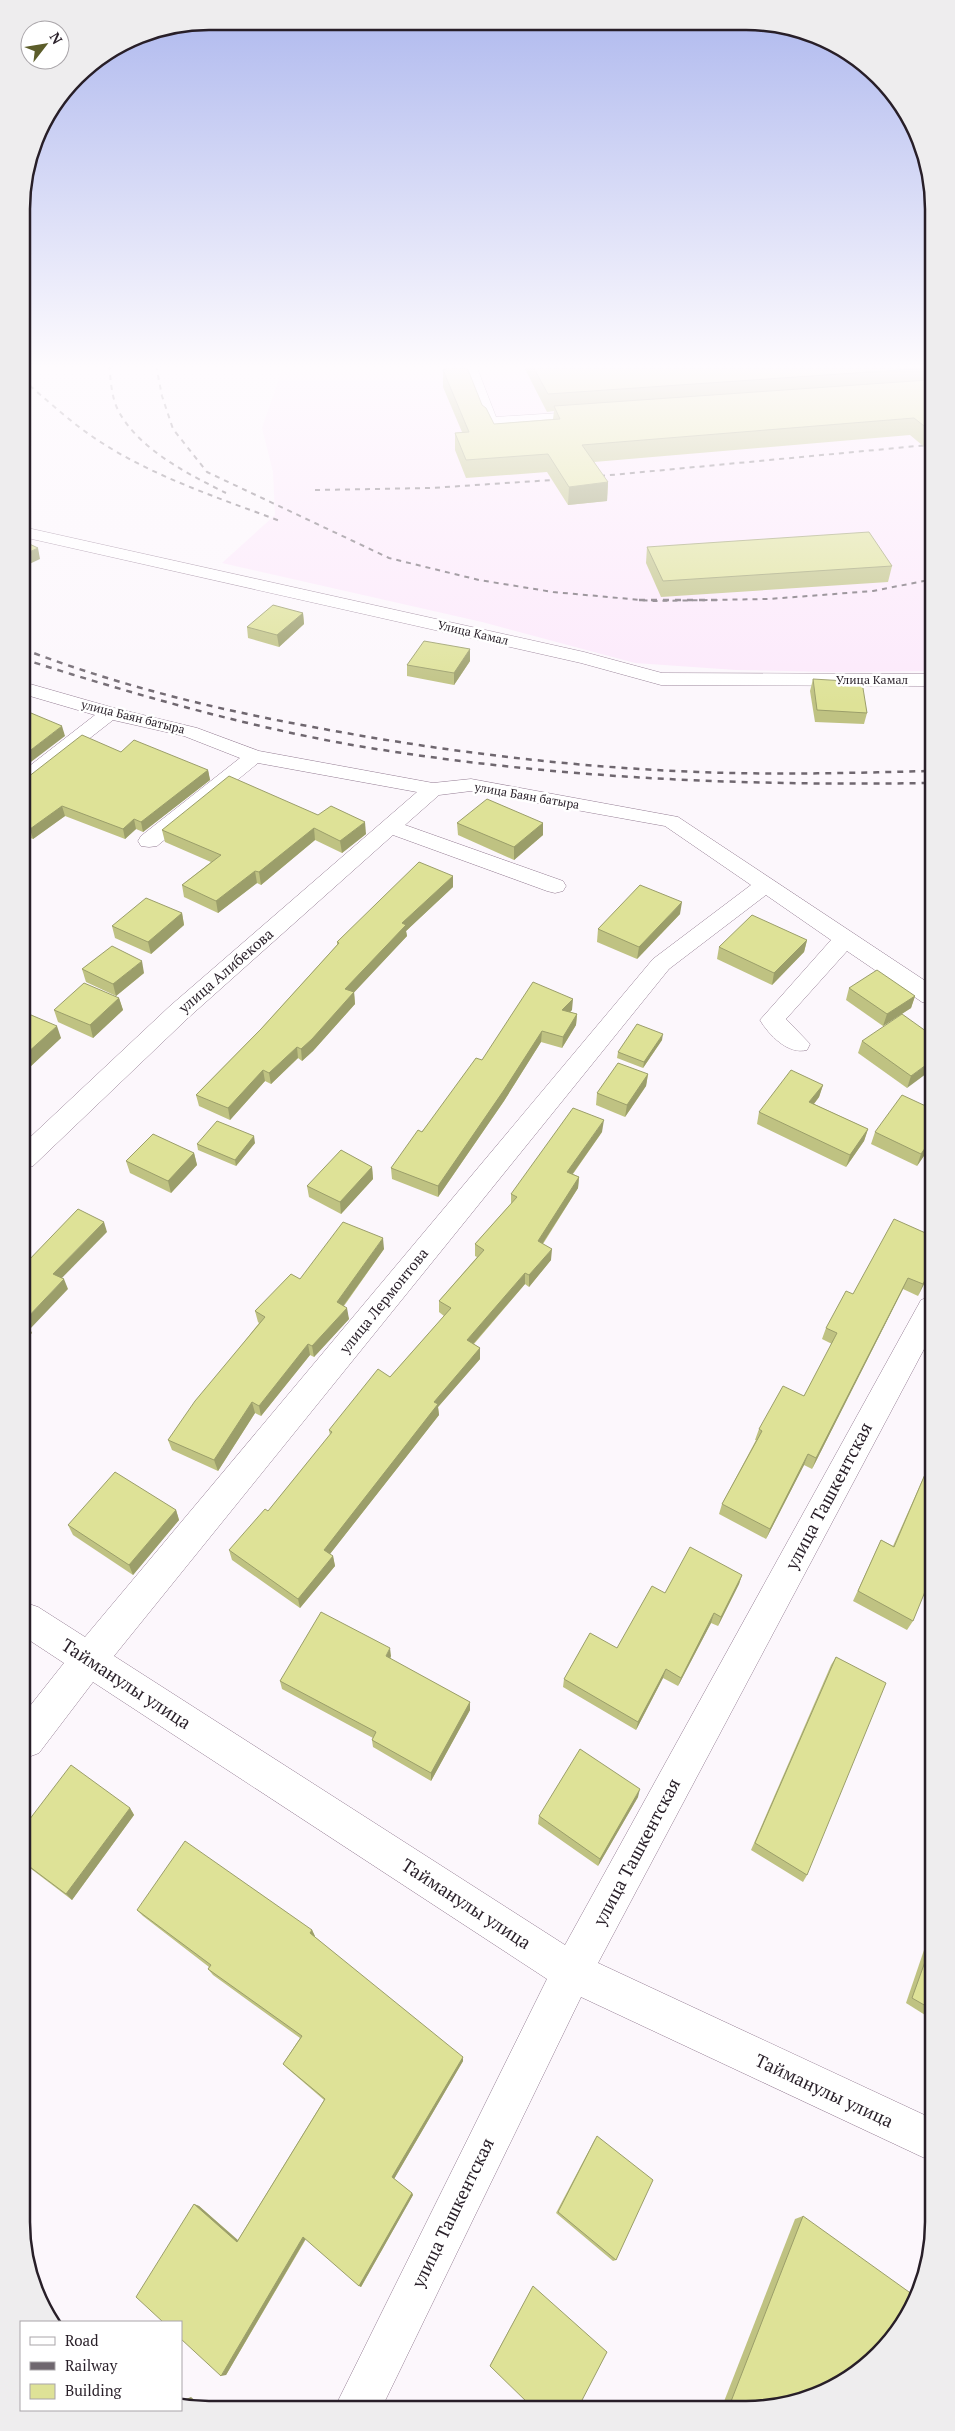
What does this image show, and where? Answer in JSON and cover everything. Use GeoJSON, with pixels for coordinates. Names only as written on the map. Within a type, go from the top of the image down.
{"type":"FeatureCollection","features":[{"type":"Feature","properties":{"kind":"street","name":"Улица Камал"},"geometry":{"type":"LineString","coordinates":[[30,534],[574,656],[661,679],[925,680]]}},
{"type":"Feature","properties":{"kind":"street","name":"улица Баян батыра"},"geometry":{"type":"LineString","coordinates":[[30,690],[110,713],[190,732],[254,756],[433,789],[471,785],[671,821],[925,993]]}},
{"type":"Feature","properties":{"kind":"street"},"geometry":{"type":"LineString","coordinates":[[30,776],[110,713]]}},
{"type":"Feature","properties":{"kind":"street"},"geometry":{"type":"LineString","coordinates":[[149,841],[254,756]]}},
{"type":"Feature","properties":{"kind":"street","name":"улица Алибекова"},"geometry":{"type":"LineString","coordinates":[[30,1153],[179,1012],[433,789]]}},
{"type":"Feature","properties":{"kind":"street"},"geometry":{"type":"LineString","coordinates":[[390,827],[556,886]]}},
{"type":"Feature","properties":{"kind":"street","name":"улица Лермонтова"},"geometry":{"type":"LineString","coordinates":[[30,1735],[89,1659],[661,964],[765,885]]}},
{"type":"Feature","properties":{"kind":"street"},"geometry":{"type":"LineString","coordinates":[[798,1044],[772,1020],[845,938]]}},
{"type":"Feature","properties":{"kind":"street","name":"улица Ташкентская"},"geometry":{"type":"LineString","coordinates":[[361,2401],[572,1972],[925,1319]]}},
{"type":"Feature","properties":{"kind":"street","name":"Тайманулы улица"},"geometry":{"type":"LineString","coordinates":[[30,1622],[572,1972],[925,2137]]}},
{"type":"Feature","properties":{"kind":"shaded area"},"geometry":{"type":"Polygon","coordinates":[[[273,478],[925,478],[925,671],[736,670],[635,663],[482,622],[222,563],[275,515],[273,478]]]}},
{"type":"Feature","properties":{"kind":"building"},"geometry":{"type":"Polygon","coordinates":[[[564,478],[606,478],[608,482],[569,487],[564,478]]]}},
{"type":"Feature","properties":{"kind":"building"},"geometry":{"type":"Polygon","coordinates":[[[869,532],[892,566],[663,581],[647,547],[869,532]]]}},
{"type":"Feature","properties":{"kind":"building"},"geometry":{"type":"Polygon","coordinates":[[[30,544],[38,548],[30,552],[30,544]]]}},
{"type":"Feature","properties":{"kind":"building"},"geometry":{"type":"Polygon","coordinates":[[[273,605],[303,613],[277,635],[247,627],[273,605]]]}},
{"type":"Feature","properties":{"kind":"building"},"geometry":{"type":"Polygon","coordinates":[[[424,641],[470,649],[454,673],[407,665],[424,641]]]}},
{"type":"Feature","properties":{"kind":"building"},"geometry":{"type":"Polygon","coordinates":[[[813,679],[862,682],[867,713],[817,710],[813,679]]]}},
{"type":"Feature","properties":{"kind":"building"},"geometry":{"type":"Polygon","coordinates":[[[30,714],[62,726],[30,751],[30,714]]]}},
{"type":"Feature","properties":{"kind":"building"},"geometry":{"type":"Polygon","coordinates":[[[82,735],[121,752],[134,740],[208,770],[141,822],[134,819],[123,829],[62,806],[30,829],[30,775],[82,735]]]}},
{"type":"Feature","properties":{"kind":"building"},"geometry":{"type":"Polygon","coordinates":[[[229,776],[318,815],[331,806],[365,822],[340,841],[314,828],[259,872],[255,871],[216,901],[182,885],[221,855],[162,830],[229,776]]]}},
{"type":"Feature","properties":{"kind":"building"},"geometry":{"type":"Polygon","coordinates":[[[487,799],[543,823],[514,847],[457,823],[487,799]]]}},
{"type":"Feature","properties":{"kind":"building"},"geometry":{"type":"Polygon","coordinates":[[[419,862],[453,876],[402,923],[406,925],[345,989],[354,992],[312,1039],[301,1049],[297,1047],[269,1073],[263,1070],[228,1108],[196,1095],[261,1029],[339,943],[337,942],[419,862]]]}},
{"type":"Feature","properties":{"kind":"building"},"geometry":{"type":"Polygon","coordinates":[[[640,885],[682,902],[639,947],[598,929],[640,885]]]}},
{"type":"Feature","properties":{"kind":"building"},"geometry":{"type":"Polygon","coordinates":[[[146,898],[182,913],[148,942],[112,926],[146,898]]]}},
{"type":"Feature","properties":{"kind":"building"},"geometry":{"type":"Polygon","coordinates":[[[752,915],[807,940],[774,973],[719,947],[752,915]]]}},
{"type":"Feature","properties":{"kind":"building"},"geometry":{"type":"Polygon","coordinates":[[[112,946],[142,961],[113,984],[82,969],[112,946]]]}},
{"type":"Feature","properties":{"kind":"building"},"geometry":{"type":"Polygon","coordinates":[[[877,970],[915,996],[887,1014],[849,988],[877,970]]]}},
{"type":"Feature","properties":{"kind":"building"},"geometry":{"type":"Polygon","coordinates":[[[533,982],[573,999],[562,1010],[577,1014],[563,1037],[542,1031],[438,1186],[391,1168],[418,1130],[422,1132],[476,1058],[482,1060],[533,982]]]}},
{"type":"Feature","properties":{"kind":"building"},"geometry":{"type":"Polygon","coordinates":[[[84,983],[119,998],[90,1025],[54,1010],[84,983]]]}},
{"type":"Feature","properties":{"kind":"building"},"geometry":{"type":"Polygon","coordinates":[[[902,1014],[925,1030],[925,1066],[911,1076],[862,1041],[902,1014]]]}},
{"type":"Feature","properties":{"kind":"building"},"geometry":{"type":"Polygon","coordinates":[[[30,1015],[57,1026],[30,1050],[30,1015]]]}},
{"type":"Feature","properties":{"kind":"building"},"geometry":{"type":"Polygon","coordinates":[[[637,1024],[663,1034],[644,1062],[618,1052],[637,1024]]]}},
{"type":"Feature","properties":{"kind":"building"},"geometry":{"type":"Polygon","coordinates":[[[618,1063],[648,1074],[627,1105],[597,1093],[618,1063]]]}},
{"type":"Feature","properties":{"kind":"building"},"geometry":{"type":"Polygon","coordinates":[[[791,1070],[823,1085],[809,1102],[868,1129],[850,1155],[759,1112],[791,1070]]]}},
{"type":"Feature","properties":{"kind":"building"},"geometry":{"type":"Polygon","coordinates":[[[902,1095],[925,1106],[925,1148],[921,1154],[875,1132],[902,1095]]]}},
{"type":"Feature","properties":{"kind":"building"},"geometry":{"type":"Polygon","coordinates":[[[573,1108],[604,1120],[567,1172],[579,1177],[538,1241],[552,1249],[529,1275],[525,1273],[467,1340],[480,1348],[434,1402],[438,1404],[324,1550],[333,1556],[298,1599],[229,1550],[265,1509],[268,1511],[332,1432],[329,1430],[378,1369],[390,1377],[451,1308],[439,1301],[484,1250],[475,1244],[517,1197],[511,1194],[573,1108]]]}},
{"type":"Feature","properties":{"kind":"building"},"geometry":{"type":"Polygon","coordinates":[[[217,1121],[254,1136],[235,1160],[197,1144],[217,1121]]]}},
{"type":"Feature","properties":{"kind":"building"},"geometry":{"type":"Polygon","coordinates":[[[153,1134],[194,1153],[168,1181],[126,1161],[153,1134]]]}},
{"type":"Feature","properties":{"kind":"building"},"geometry":{"type":"Polygon","coordinates":[[[341,1150],[372,1167],[340,1202],[307,1186],[341,1150]]]}},
{"type":"Feature","properties":{"kind":"building"},"geometry":{"type":"Polygon","coordinates":[[[78,1209],[104,1222],[53,1274],[64,1279],[30,1315],[30,1259],[78,1209]]]}},
{"type":"Feature","properties":{"kind":"building"},"geometry":{"type":"Polygon","coordinates":[[[894,1219],[925,1233],[925,1280],[923,1284],[908,1278],[816,1458],[808,1454],[770,1529],[722,1504],[762,1431],[759,1429],[783,1386],[804,1396],[837,1333],[826,1328],[846,1291],[853,1294],[894,1219]]]}},
{"type":"Feature","properties":{"kind":"building"},"geometry":{"type":"Polygon","coordinates":[[[343,1222],[383,1238],[337,1302],[347,1308],[312,1346],[308,1344],[259,1406],[252,1402],[214,1460],[168,1440],[195,1401],[265,1317],[255,1311],[291,1274],[300,1279],[343,1222]]]}},
{"type":"Feature","properties":{"kind":"building"},"geometry":{"type":"Polygon","coordinates":[[[115,1472],[176,1510],[129,1565],[68,1525],[115,1472]]]}},
{"type":"Feature","properties":{"kind":"building"},"geometry":{"type":"Polygon","coordinates":[[[925,1474],[925,1592],[913,1621],[858,1591],[881,1540],[894,1547],[925,1474]]]}},
{"type":"Feature","properties":{"kind":"building"},"geometry":{"type":"Polygon","coordinates":[[[690,1547],[742,1575],[721,1617],[714,1613],[681,1678],[666,1669],[638,1722],[564,1679],[590,1633],[617,1648],[652,1586],[665,1593],[690,1547]]]}},
{"type":"Feature","properties":{"kind":"building"},"geometry":{"type":"Polygon","coordinates":[[[321,1612],[390,1648],[386,1656],[470,1702],[431,1773],[372,1740],[376,1732],[280,1681],[321,1612]]]}},
{"type":"Feature","properties":{"kind":"building"},"geometry":{"type":"Polygon","coordinates":[[[836,1657],[886,1683],[807,1875],[755,1843],[836,1657]]]}},
{"type":"Feature","properties":{"kind":"building"},"geometry":{"type":"Polygon","coordinates":[[[580,1749],[640,1789],[600,1859],[539,1816],[580,1749]]]}},
{"type":"Feature","properties":{"kind":"building"},"geometry":{"type":"Polygon","coordinates":[[[71,1765],[130,1808],[66,1894],[30,1867],[30,1819],[71,1765]]]}},
{"type":"Feature","properties":{"kind":"building"},"geometry":{"type":"Polygon","coordinates":[[[185,1841],[312,1930],[310,1933],[463,2057],[392,2177],[412,2193],[359,2286],[303,2237],[221,2376],[182,2340],[182,2321],[162,2321],[136,2297],[194,2204],[237,2242],[325,2099],[283,2064],[302,2036],[208,1969],[211,1965],[137,1910],[185,1841]]]}},
{"type":"Feature","properties":{"kind":"building"},"geometry":{"type":"Polygon","coordinates":[[[925,1962],[925,2005],[912,1998],[925,1962]]]}},
{"type":"Feature","properties":{"kind":"building"},"geometry":{"type":"Polygon","coordinates":[[[597,2136],[653,2180],[616,2260],[558,2212],[597,2136]]]}},
{"type":"Feature","properties":{"kind":"building"},"geometry":{"type":"Polygon","coordinates":[[[803,2216],[910,2293],[901,2312],[881,2340],[864,2357],[836,2377],[804,2392],[781,2398],[758,2401],[731,2401],[803,2216]]]}},
{"type":"Feature","properties":{"kind":"building"},"geometry":{"type":"Polygon","coordinates":[[[533,2286],[607,2352],[582,2401],[526,2401],[490,2366],[533,2286]]]}},
{"type":"Feature","properties":{"kind":"railway"},"geometry":{"type":"LineString","coordinates":[[170,478],[280,521]]}},
{"type":"Feature","properties":{"kind":"railway"},"geometry":{"type":"LineString","coordinates":[[197,478],[226,493]]}},
{"type":"Feature","properties":{"kind":"railway"},"geometry":{"type":"LineString","coordinates":[[221,478],[389,558],[479,580],[553,592],[641,600]]}},
{"type":"Feature","properties":{"kind":"railway"},"geometry":{"type":"LineString","coordinates":[[315,490],[431,488],[567,479]]}},
{"type":"Feature","properties":{"kind":"railway"},"geometry":{"type":"LineString","coordinates":[[710,600],[769,599],[873,591],[925,581]]}},
{"type":"Feature","properties":{"kind":"railway"},"geometry":{"type":"LineString","coordinates":[[641,600],[710,600]]}},
{"type":"Feature","properties":{"kind":"railway"},"geometry":{"type":"LineString","coordinates":[[641,600],[710,600]]}},
{"type":"Feature","properties":{"kind":"railway"},"geometry":{"type":"LineString","coordinates":[[710,600],[719,600]]}},
{"type":"Feature","properties":{"kind":"railway"},"geometry":{"type":"LineString","coordinates":[[30,652],[130,685],[239,712],[361,736],[505,757],[650,770],[727,773],[785,774],[925,771]]}},
{"type":"Feature","properties":{"kind":"railway"},"geometry":{"type":"LineString","coordinates":[[30,661],[147,697],[231,719],[315,738],[430,757],[501,766],[643,778],[785,783],[925,783]]}}]}
